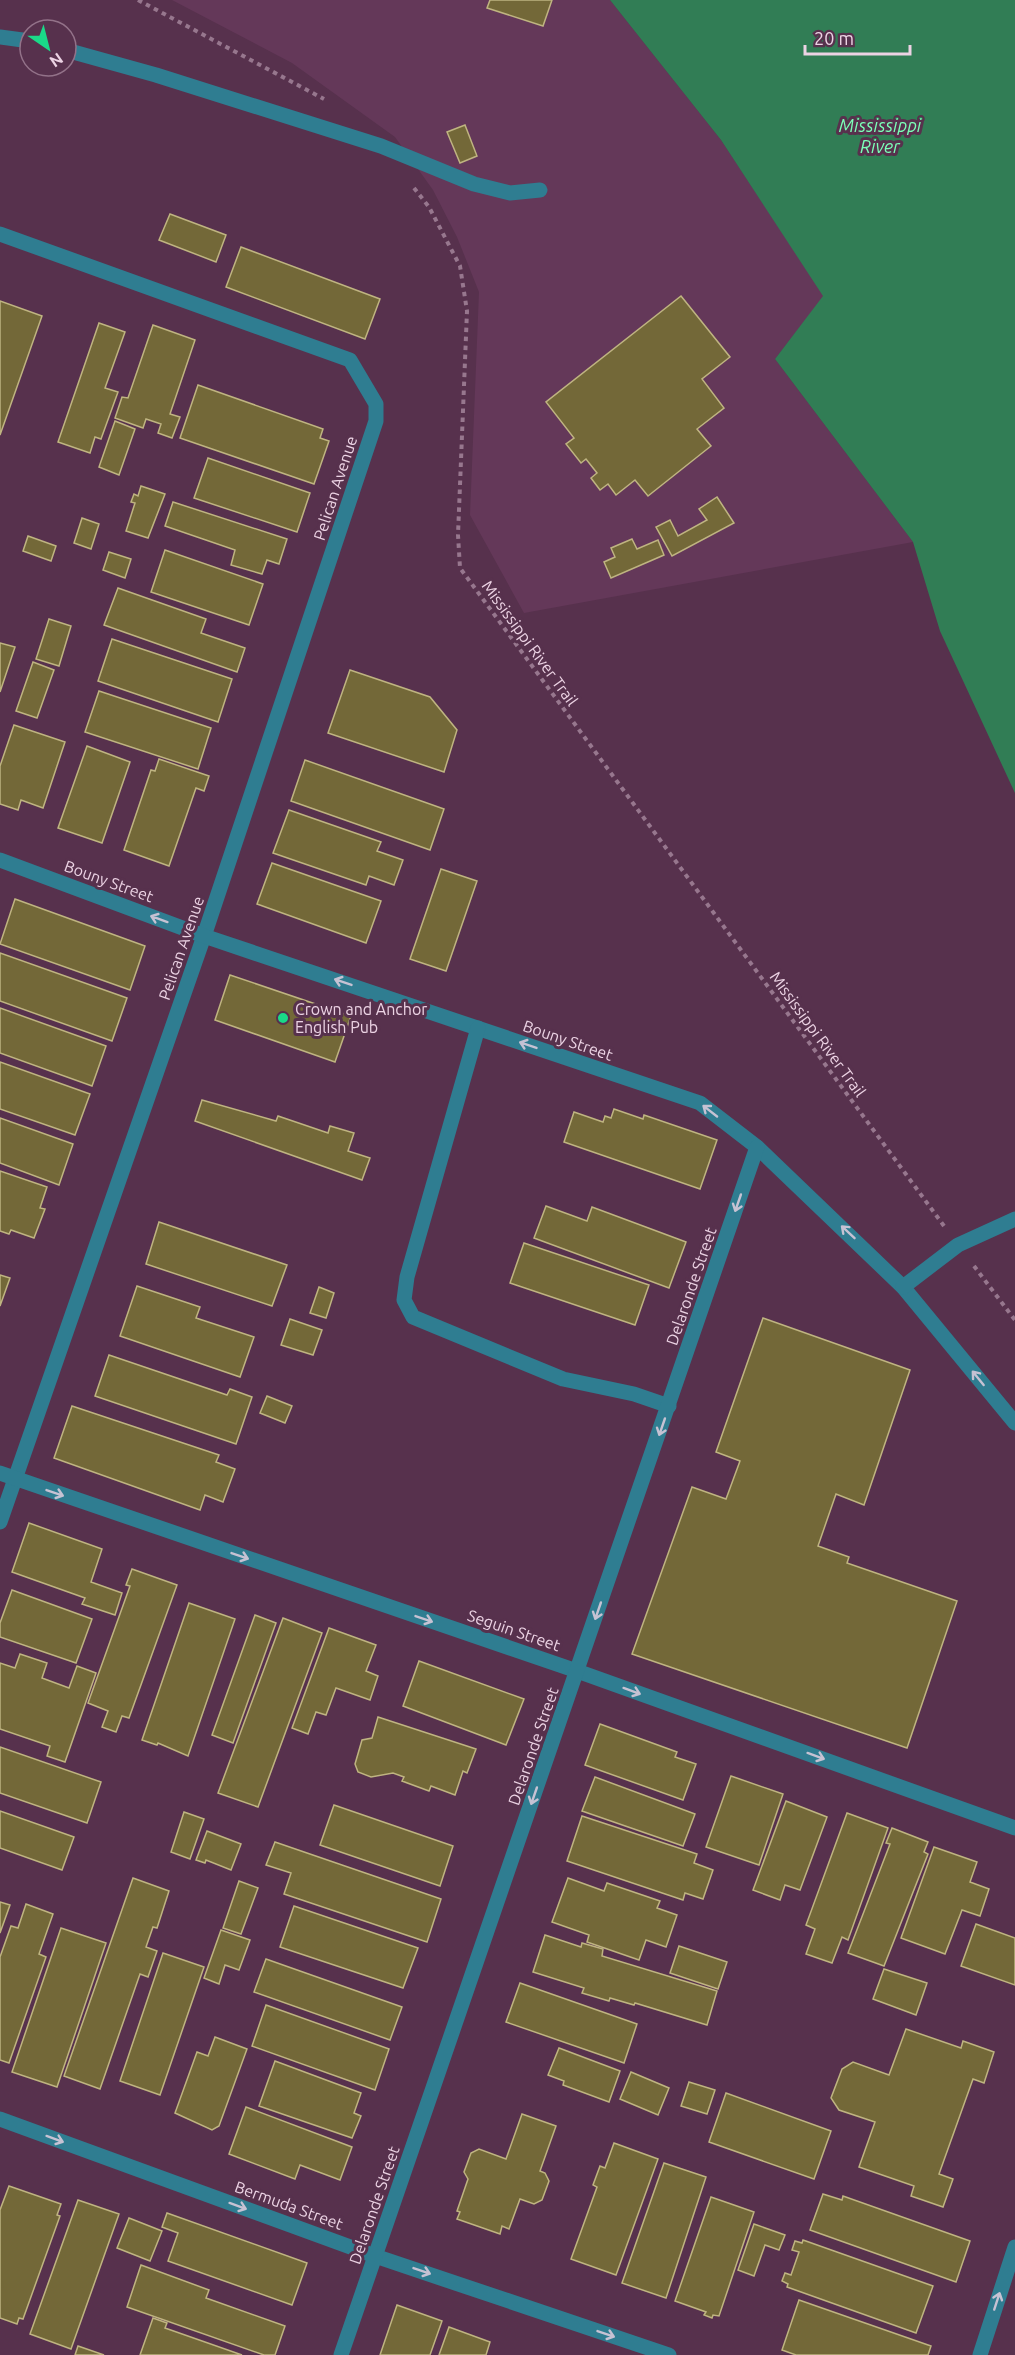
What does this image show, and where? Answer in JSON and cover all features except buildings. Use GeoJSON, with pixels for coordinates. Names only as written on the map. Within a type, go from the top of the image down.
{"type":"FeatureCollection","features":[{"type":"Feature","properties":{"kind":"street"},"geometry":{"type":"LineString","coordinates":[[0,37],[18,39]]}},
{"type":"Feature","properties":{"kind":"street"},"geometry":{"type":"LineString","coordinates":[[78,53],[156,75],[381,146],[462,179],[510,193],[540,190]]}},
{"type":"Feature","properties":{"kind":"street","name":"Pelican Avenue"},"geometry":{"type":"LineString","coordinates":[[0,234],[350,360],[367,384],[376,404],[376,421],[204,936],[0,1522]]}},
{"type":"Feature","properties":{"kind":"street","name":"Bouny Street"},"geometry":{"type":"LineString","coordinates":[[0,860],[204,936],[700,1103],[757,1147],[903,1287],[1015,1423]]}},
{"type":"Feature","properties":{"kind":"street"},"geometry":{"type":"LineString","coordinates":[[478,1028],[407,1277],[404,1300],[413,1317],[563,1379],[634,1394],[669,1406]]}},
{"type":"Feature","properties":{"kind":"street","name":"Delaronde Street"},"geometry":{"type":"LineString","coordinates":[[341,2355],[757,1147]]}},
{"type":"Feature","properties":{"kind":"street"},"geometry":{"type":"LineString","coordinates":[[903,1287],[958,1245],[1015,1219]]}},
{"type":"Feature","properties":{"kind":"street","name":"Seguin Street"},"geometry":{"type":"LineString","coordinates":[[0,1473],[577,1671],[1015,1828]]}},
{"type":"Feature","properties":{"kind":"street","name":"Bermuda Street"},"geometry":{"type":"LineString","coordinates":[[0,2119],[375,2256],[669,2355]]}},
{"type":"Feature","properties":{"kind":"street"},"geometry":{"type":"LineString","coordinates":[[980,2355],[1015,2247]]}},
{"type":"Feature","properties":{"kind":"path"},"geometry":{"type":"LineString","coordinates":[[138,0],[331,105]]}},
{"type":"Feature","properties":{"kind":"path","name":"Mississippi River Trail"},"geometry":{"type":"LineString","coordinates":[[409,181],[429,207],[460,266],[467,311],[458,535],[460,568],[1015,1320]]}},
{"type":"Feature","properties":{"kind":"shaded area"},"geometry":{"type":"Polygon","coordinates":[[[172,0],[610,0],[721,140],[824,296],[775,359],[913,542],[524,613],[470,515],[479,292],[457,237],[433,190],[395,137],[292,63],[172,0]]]}},
{"type":"Feature","properties":{"kind":"water","name":"Mississippi River"},"geometry":{"type":"Polygon","coordinates":[[[610,0],[1015,0],[1015,793],[940,631],[913,542],[775,359],[823,296],[721,140],[610,0]]]}},
{"type":"Feature","properties":{"kind":"place","name":"Crown and Anchor English Pub"},"geometry":{"type":"Point","coordinates":[283,1018]}}]}
